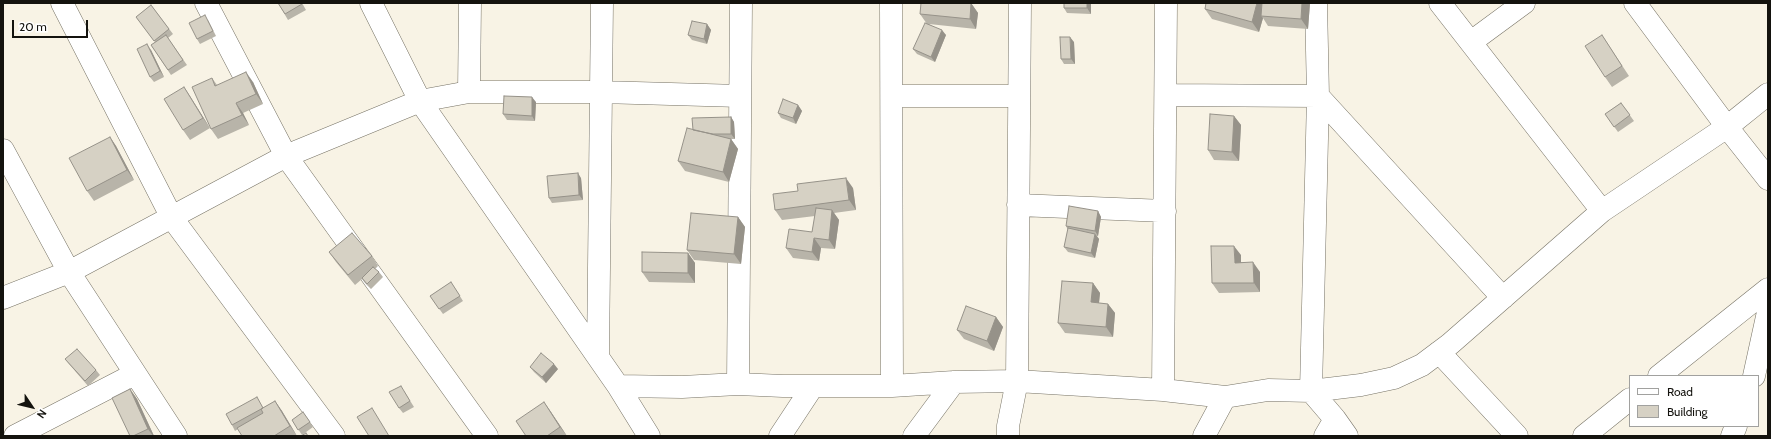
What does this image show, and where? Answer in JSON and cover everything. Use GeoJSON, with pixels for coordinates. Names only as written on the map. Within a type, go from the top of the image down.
{"type":"FeatureCollection","features":[{"type":"Feature","properties":{"kind":"street"},"geometry":{"type":"LineString","coordinates":[[62,3],[172,218],[334,436]]}},
{"type":"Feature","properties":{"kind":"street"},"geometry":{"type":"LineString","coordinates":[[206,3],[286,156],[487,436]]}},
{"type":"Feature","properties":{"kind":"street"},"geometry":{"type":"LineString","coordinates":[[371,3],[420,101],[598,355],[649,436]]}},
{"type":"Feature","properties":{"kind":"street"},"geometry":{"type":"LineString","coordinates":[[469,92],[470,3]]}},
{"type":"Feature","properties":{"kind":"street"},"geometry":{"type":"LineString","coordinates":[[598,355],[602,3]]}},
{"type":"Feature","properties":{"kind":"street"},"geometry":{"type":"LineString","coordinates":[[738,384],[740,3]]}},
{"type":"Feature","properties":{"kind":"street"},"geometry":{"type":"LineString","coordinates":[[891,3],[892,386]]}},
{"type":"Feature","properties":{"kind":"street"},"geometry":{"type":"LineString","coordinates":[[1008,436],[1008,426],[1017,381],[1020,3]]}},
{"type":"Feature","properties":{"kind":"street"},"geometry":{"type":"LineString","coordinates":[[1163,390],[1166,3]]}},
{"type":"Feature","properties":{"kind":"street"},"geometry":{"type":"LineString","coordinates":[[1316,3],[1318,96],[1311,391],[1336,430]]}},
{"type":"Feature","properties":{"kind":"street"},"geometry":{"type":"LineString","coordinates":[[1440,3],[1602,211]]}},
{"type":"Feature","properties":{"kind":"street"},"geometry":{"type":"LineString","coordinates":[[1471,42],[1524,3]]}},
{"type":"Feature","properties":{"kind":"street"},"geometry":{"type":"LineString","coordinates":[[1635,3],[1727,127],[1768,179]]}},
{"type":"Feature","properties":{"kind":"street"},"geometry":{"type":"LineString","coordinates":[[3,298],[69,272],[286,156],[420,101],[469,92],[601,92],[740,96]]}},
{"type":"Feature","properties":{"kind":"street"},"geometry":{"type":"LineString","coordinates":[[618,386],[682,387],[738,384],[892,386],[954,382],[1017,381],[1163,390],[1225,397],[1268,390],[1311,391],[1361,385],[1394,378],[1422,365],[1440,352],[1602,211],[1727,127],[1768,94]]}},
{"type":"Feature","properties":{"kind":"street"},"geometry":{"type":"LineString","coordinates":[[1166,95],[1318,96],[1503,298]]}},
{"type":"Feature","properties":{"kind":"street"},"geometry":{"type":"LineString","coordinates":[[892,96],[1019,96]]}},
{"type":"Feature","properties":{"kind":"street"},"geometry":{"type":"LineString","coordinates":[[3,150],[69,272],[176,436]]}},
{"type":"Feature","properties":{"kind":"street"},"geometry":{"type":"LineString","coordinates":[[1018,205],[1165,210]]}},
{"type":"Feature","properties":{"kind":"street"},"geometry":{"type":"LineString","coordinates":[[1660,375],[1768,289]]}},
{"type":"Feature","properties":{"kind":"street"},"geometry":{"type":"LineString","coordinates":[[1759,374],[1768,312]]}},
{"type":"Feature","properties":{"kind":"street"},"geometry":{"type":"LineString","coordinates":[[1440,352],[1517,436]]}},
{"type":"Feature","properties":{"kind":"street"},"geometry":{"type":"LineString","coordinates":[[15,436],[135,374]]}},
{"type":"Feature","properties":{"kind":"street"},"geometry":{"type":"LineString","coordinates":[[914,436],[954,382]]}},
{"type":"Feature","properties":{"kind":"street"},"geometry":{"type":"LineString","coordinates":[[780,436],[813,386]]}},
{"type":"Feature","properties":{"kind":"street"},"geometry":{"type":"LineString","coordinates":[[1204,436],[1225,397]]}},
{"type":"Feature","properties":{"kind":"street"},"geometry":{"type":"LineString","coordinates":[[1584,436],[1629,400]]}},
{"type":"Feature","properties":{"kind":"building"},"geometry":{"type":"Polygon","coordinates":[[[278,3],[301,3],[302,4],[285,14],[278,3]]]}},
{"type":"Feature","properties":{"kind":"building"},"geometry":{"type":"Polygon","coordinates":[[[921,3],[971,3],[970,19],[920,14],[921,3]]]}},
{"type":"Feature","properties":{"kind":"building"},"geometry":{"type":"Polygon","coordinates":[[[1064,3],[1087,3],[1087,8],[1064,8],[1064,3]]]}},
{"type":"Feature","properties":{"kind":"building"},"geometry":{"type":"Polygon","coordinates":[[[1206,3],[1257,3],[1252,22],[1205,9],[1206,3]]]}},
{"type":"Feature","properties":{"kind":"building"},"geometry":{"type":"Polygon","coordinates":[[[1262,3],[1302,3],[1301,19],[1261,16],[1262,3]]]}},
{"type":"Feature","properties":{"kind":"building"},"geometry":{"type":"Polygon","coordinates":[[[151,5],[169,29],[154,41],[136,17],[151,5]]]}},
{"type":"Feature","properties":{"kind":"building"},"geometry":{"type":"Polygon","coordinates":[[[205,15],[213,31],[197,39],[189,23],[205,15]]]}},
{"type":"Feature","properties":{"kind":"building"},"geometry":{"type":"Polygon","coordinates":[[[692,21],[707,24],[704,39],[688,35],[692,21]]]}},
{"type":"Feature","properties":{"kind":"building"},"geometry":{"type":"Polygon","coordinates":[[[925,23],[942,30],[931,57],[913,49],[925,23]]]}},
{"type":"Feature","properties":{"kind":"building"},"geometry":{"type":"Polygon","coordinates":[[[166,35],[183,60],[168,70],[151,45],[166,35]]]}},
{"type":"Feature","properties":{"kind":"building"},"geometry":{"type":"Polygon","coordinates":[[[1602,35],[1622,66],[1605,77],[1585,46],[1602,35]]]}},
{"type":"Feature","properties":{"kind":"building"},"geometry":{"type":"Polygon","coordinates":[[[1060,37],[1070,37],[1071,59],[1061,59],[1060,37]]]}},
{"type":"Feature","properties":{"kind":"building"},"geometry":{"type":"Polygon","coordinates":[[[147,44],[160,71],[150,77],[137,49],[147,44]]]}},
{"type":"Feature","properties":{"kind":"building"},"geometry":{"type":"Polygon","coordinates":[[[246,72],[256,94],[236,103],[242,115],[211,129],[192,87],[212,78],[215,86],[246,72]]]}},
{"type":"Feature","properties":{"kind":"building"},"geometry":{"type":"Polygon","coordinates":[[[184,87],[203,118],[183,130],[164,99],[184,87]]]}},
{"type":"Feature","properties":{"kind":"building"},"geometry":{"type":"Polygon","coordinates":[[[504,96],[532,97],[532,116],[503,114],[504,96]]]}},
{"type":"Feature","properties":{"kind":"building"},"geometry":{"type":"Polygon","coordinates":[[[783,99],[798,105],[793,118],[778,113],[783,99]]]}},
{"type":"Feature","properties":{"kind":"building"},"geometry":{"type":"Polygon","coordinates":[[[1621,103],[1630,115],[1614,127],[1605,114],[1621,103]]]}},
{"type":"Feature","properties":{"kind":"building"},"geometry":{"type":"Polygon","coordinates":[[[1210,114],[1234,116],[1232,152],[1208,150],[1210,114]]]}},
{"type":"Feature","properties":{"kind":"building"},"geometry":{"type":"Polygon","coordinates":[[[731,117],[731,134],[713,134],[693,130],[692,118],[731,117]]]}},
{"type":"Feature","properties":{"kind":"building"},"geometry":{"type":"Polygon","coordinates":[[[687,128],[731,139],[723,172],[678,161],[687,128]]]}},
{"type":"Feature","properties":{"kind":"building"},"geometry":{"type":"Polygon","coordinates":[[[110,137],[127,170],[87,191],[69,158],[110,137]]]}},
{"type":"Feature","properties":{"kind":"building"},"geometry":{"type":"Polygon","coordinates":[[[578,173],[579,195],[549,198],[547,176],[578,173]]]}},
{"type":"Feature","properties":{"kind":"building"},"geometry":{"type":"Polygon","coordinates":[[[846,178],[849,200],[775,210],[773,194],[798,191],[797,184],[846,178]]]}},
{"type":"Feature","properties":{"kind":"building"},"geometry":{"type":"Polygon","coordinates":[[[1069,206],[1098,211],[1095,231],[1066,226],[1069,206]]]}},
{"type":"Feature","properties":{"kind":"building"},"geometry":{"type":"Polygon","coordinates":[[[816,208],[832,210],[829,240],[814,238],[812,252],[786,248],[789,229],[812,232],[816,208]]]}},
{"type":"Feature","properties":{"kind":"building"},"geometry":{"type":"Polygon","coordinates":[[[691,213],[738,217],[734,254],[687,250],[691,213]]]}},
{"type":"Feature","properties":{"kind":"building"},"geometry":{"type":"Polygon","coordinates":[[[1068,228],[1095,234],[1091,253],[1064,247],[1068,228]]]}},
{"type":"Feature","properties":{"kind":"building"},"geometry":{"type":"Polygon","coordinates":[[[352,233],[372,256],[348,275],[329,252],[352,233]]]}},
{"type":"Feature","properties":{"kind":"building"},"geometry":{"type":"Polygon","coordinates":[[[1211,246],[1234,246],[1235,263],[1253,262],[1254,283],[1212,283],[1211,246]]]}},
{"type":"Feature","properties":{"kind":"building"},"geometry":{"type":"Polygon","coordinates":[[[642,252],[688,253],[688,273],[642,272],[642,252]]]}},
{"type":"Feature","properties":{"kind":"building"},"geometry":{"type":"Polygon","coordinates":[[[373,267],[379,272],[367,284],[362,278],[373,267]]]}},
{"type":"Feature","properties":{"kind":"building"},"geometry":{"type":"Polygon","coordinates":[[[1062,281],[1093,283],[1091,302],[1108,304],[1106,327],[1058,323],[1062,281]]]}},
{"type":"Feature","properties":{"kind":"building"},"geometry":{"type":"Polygon","coordinates":[[[451,282],[460,296],[439,309],[430,296],[451,282]]]}},
{"type":"Feature","properties":{"kind":"building"},"geometry":{"type":"Polygon","coordinates":[[[966,306],[996,317],[987,341],[957,330],[966,306]]]}},
{"type":"Feature","properties":{"kind":"building"},"geometry":{"type":"Polygon","coordinates":[[[77,349],[96,370],[85,381],[65,359],[77,349]]]}},
{"type":"Feature","properties":{"kind":"building"},"geometry":{"type":"Polygon","coordinates":[[[541,353],[554,364],[542,377],[530,367],[541,353]]]}},
{"type":"Feature","properties":{"kind":"building"},"geometry":{"type":"Polygon","coordinates":[[[401,386],[410,401],[399,408],[389,392],[401,386]]]}},
{"type":"Feature","properties":{"kind":"building"},"geometry":{"type":"Polygon","coordinates":[[[130,389],[148,429],[133,436],[130,436],[112,398],[130,389]]]}},
{"type":"Feature","properties":{"kind":"building"},"geometry":{"type":"Polygon","coordinates":[[[257,397],[263,408],[232,425],[226,414],[257,397]]]}},
{"type":"Feature","properties":{"kind":"building"},"geometry":{"type":"Polygon","coordinates":[[[275,401],[290,426],[274,436],[242,436],[237,428],[263,413],[261,409],[275,401]]]}},
{"type":"Feature","properties":{"kind":"building"},"geometry":{"type":"Polygon","coordinates":[[[544,402],[560,427],[547,436],[526,436],[516,421],[544,402]]]}},
{"type":"Feature","properties":{"kind":"building"},"geometry":{"type":"Polygon","coordinates":[[[372,408],[389,436],[369,436],[357,417],[372,408]]]}},
{"type":"Feature","properties":{"kind":"building"},"geometry":{"type":"Polygon","coordinates":[[[303,412],[310,422],[298,430],[292,420],[303,412]]]}},
{"type":"Feature","properties":{"kind":"building"},"geometry":{"type":"Polygon","coordinates":[[[306,433],[308,436],[301,436],[306,433]]]}}]}
